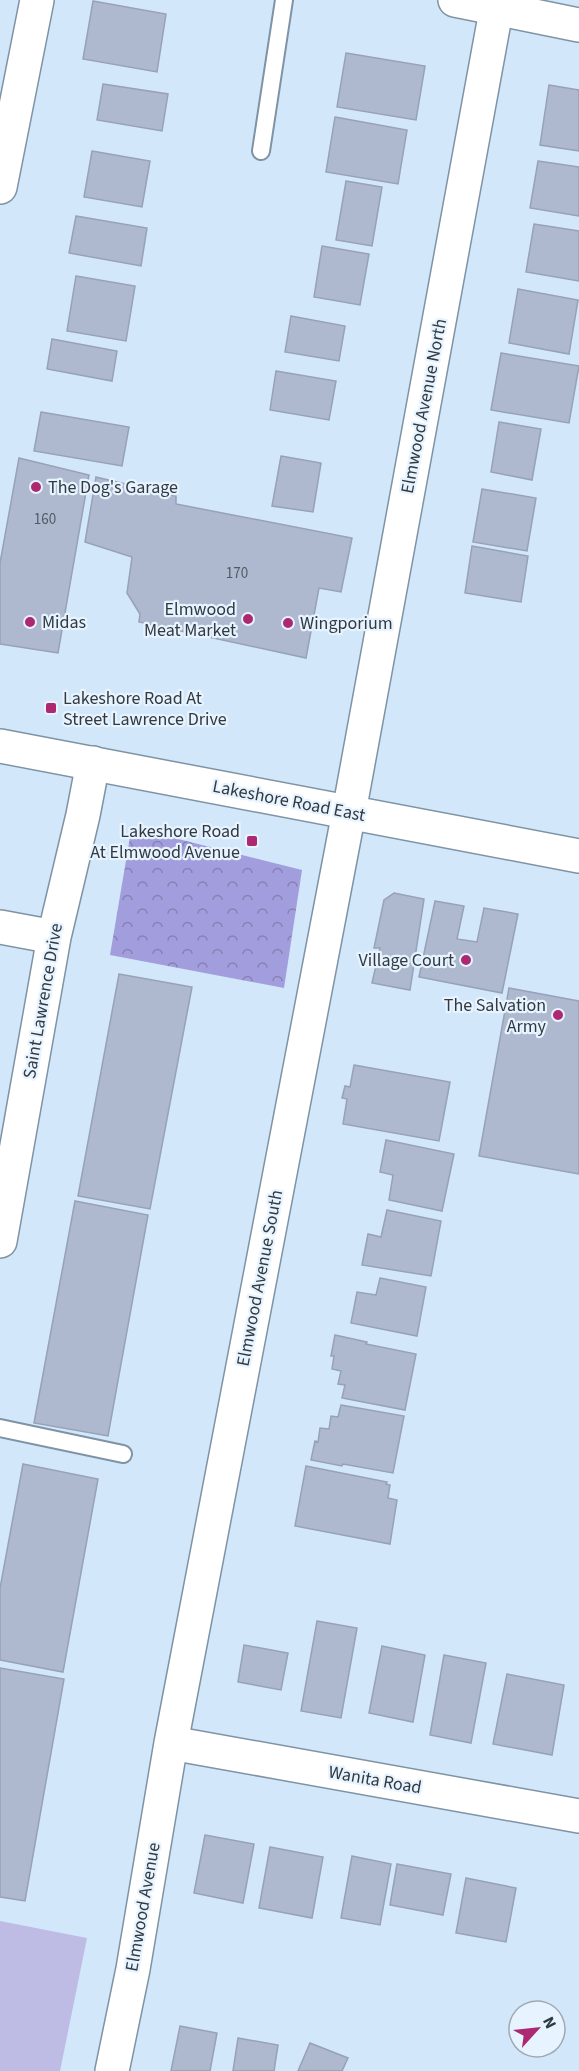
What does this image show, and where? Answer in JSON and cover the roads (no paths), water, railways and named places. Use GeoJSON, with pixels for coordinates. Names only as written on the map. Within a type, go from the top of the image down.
{"type":"FeatureCollection","features":[{"type":"Feature","properties":{"kind":"street"},"geometry":{"type":"LineString","coordinates":[[0,187],[37,0]]}},
{"type":"Feature","properties":{"kind":"street"},"geometry":{"type":"LineString","coordinates":[[455,0],[497,4],[579,25]]}},
{"type":"Feature","properties":{"kind":"street","name":"Elmwood Avenue North"},"geometry":{"type":"LineString","coordinates":[[349,812],[497,4]]}},
{"type":"Feature","properties":{"kind":"street","name":"Lakeshore Road East"},"geometry":{"type":"LineString","coordinates":[[0,746],[579,856]]}},
{"type":"Feature","properties":{"kind":"street","name":"Saint Lawrence Drive"},"geometry":{"type":"LineString","coordinates":[[2,1220],[54,937],[93,764]]}},
{"type":"Feature","properties":{"kind":"street","name":"Elmwood Avenue South"},"geometry":{"type":"LineString","coordinates":[[171,1743],[349,812]]}},
{"type":"Feature","properties":{"kind":"street"},"geometry":{"type":"LineString","coordinates":[[0,927],[54,937]]}},
{"type":"Feature","properties":{"kind":"street","name":"Wanita Road"},"geometry":{"type":"LineString","coordinates":[[171,1743],[579,1816]]}},
{"type":"Feature","properties":{"kind":"street","name":"Elmwood Avenue"},"geometry":{"type":"LineString","coordinates":[[112,2071],[133,1968],[171,1743]]}},
{"type":"Feature","properties":{"kind":"lane"},"geometry":{"type":"LineString","coordinates":[[261,151],[284,0]]}},
{"type":"Feature","properties":{"kind":"lane"},"geometry":{"type":"LineString","coordinates":[[0,1428],[123,1454]]}},
{"type":"Feature","properties":{"kind":"place","name":"The Dog's Garage"},"geometry":{"type":"Point","coordinates":[36,487]}},
{"type":"Feature","properties":{"kind":"place","name":"Elmwood Meat Market"},"geometry":{"type":"Point","coordinates":[248,619]}},
{"type":"Feature","properties":{"kind":"place","name":"Midas"},"geometry":{"type":"Point","coordinates":[30,622]}},
{"type":"Feature","properties":{"kind":"place","name":"Wingporium"},"geometry":{"type":"Point","coordinates":[288,623]}},
{"type":"Feature","properties":{"kind":"place","name":"Lakeshore Road At Street Lawrence Drive"},"geometry":{"type":"Point","coordinates":[51,708]}},
{"type":"Feature","properties":{"kind":"place","name":"Lakeshore Road At Elmwood Avenue"},"geometry":{"type":"Point","coordinates":[252,841]}},
{"type":"Feature","properties":{"kind":"place","name":"Village Court"},"geometry":{"type":"Point","coordinates":[466,960]}},
{"type":"Feature","properties":{"kind":"place","name":"The Salvation Army"},"geometry":{"type":"Point","coordinates":[558,1015]}}]}
